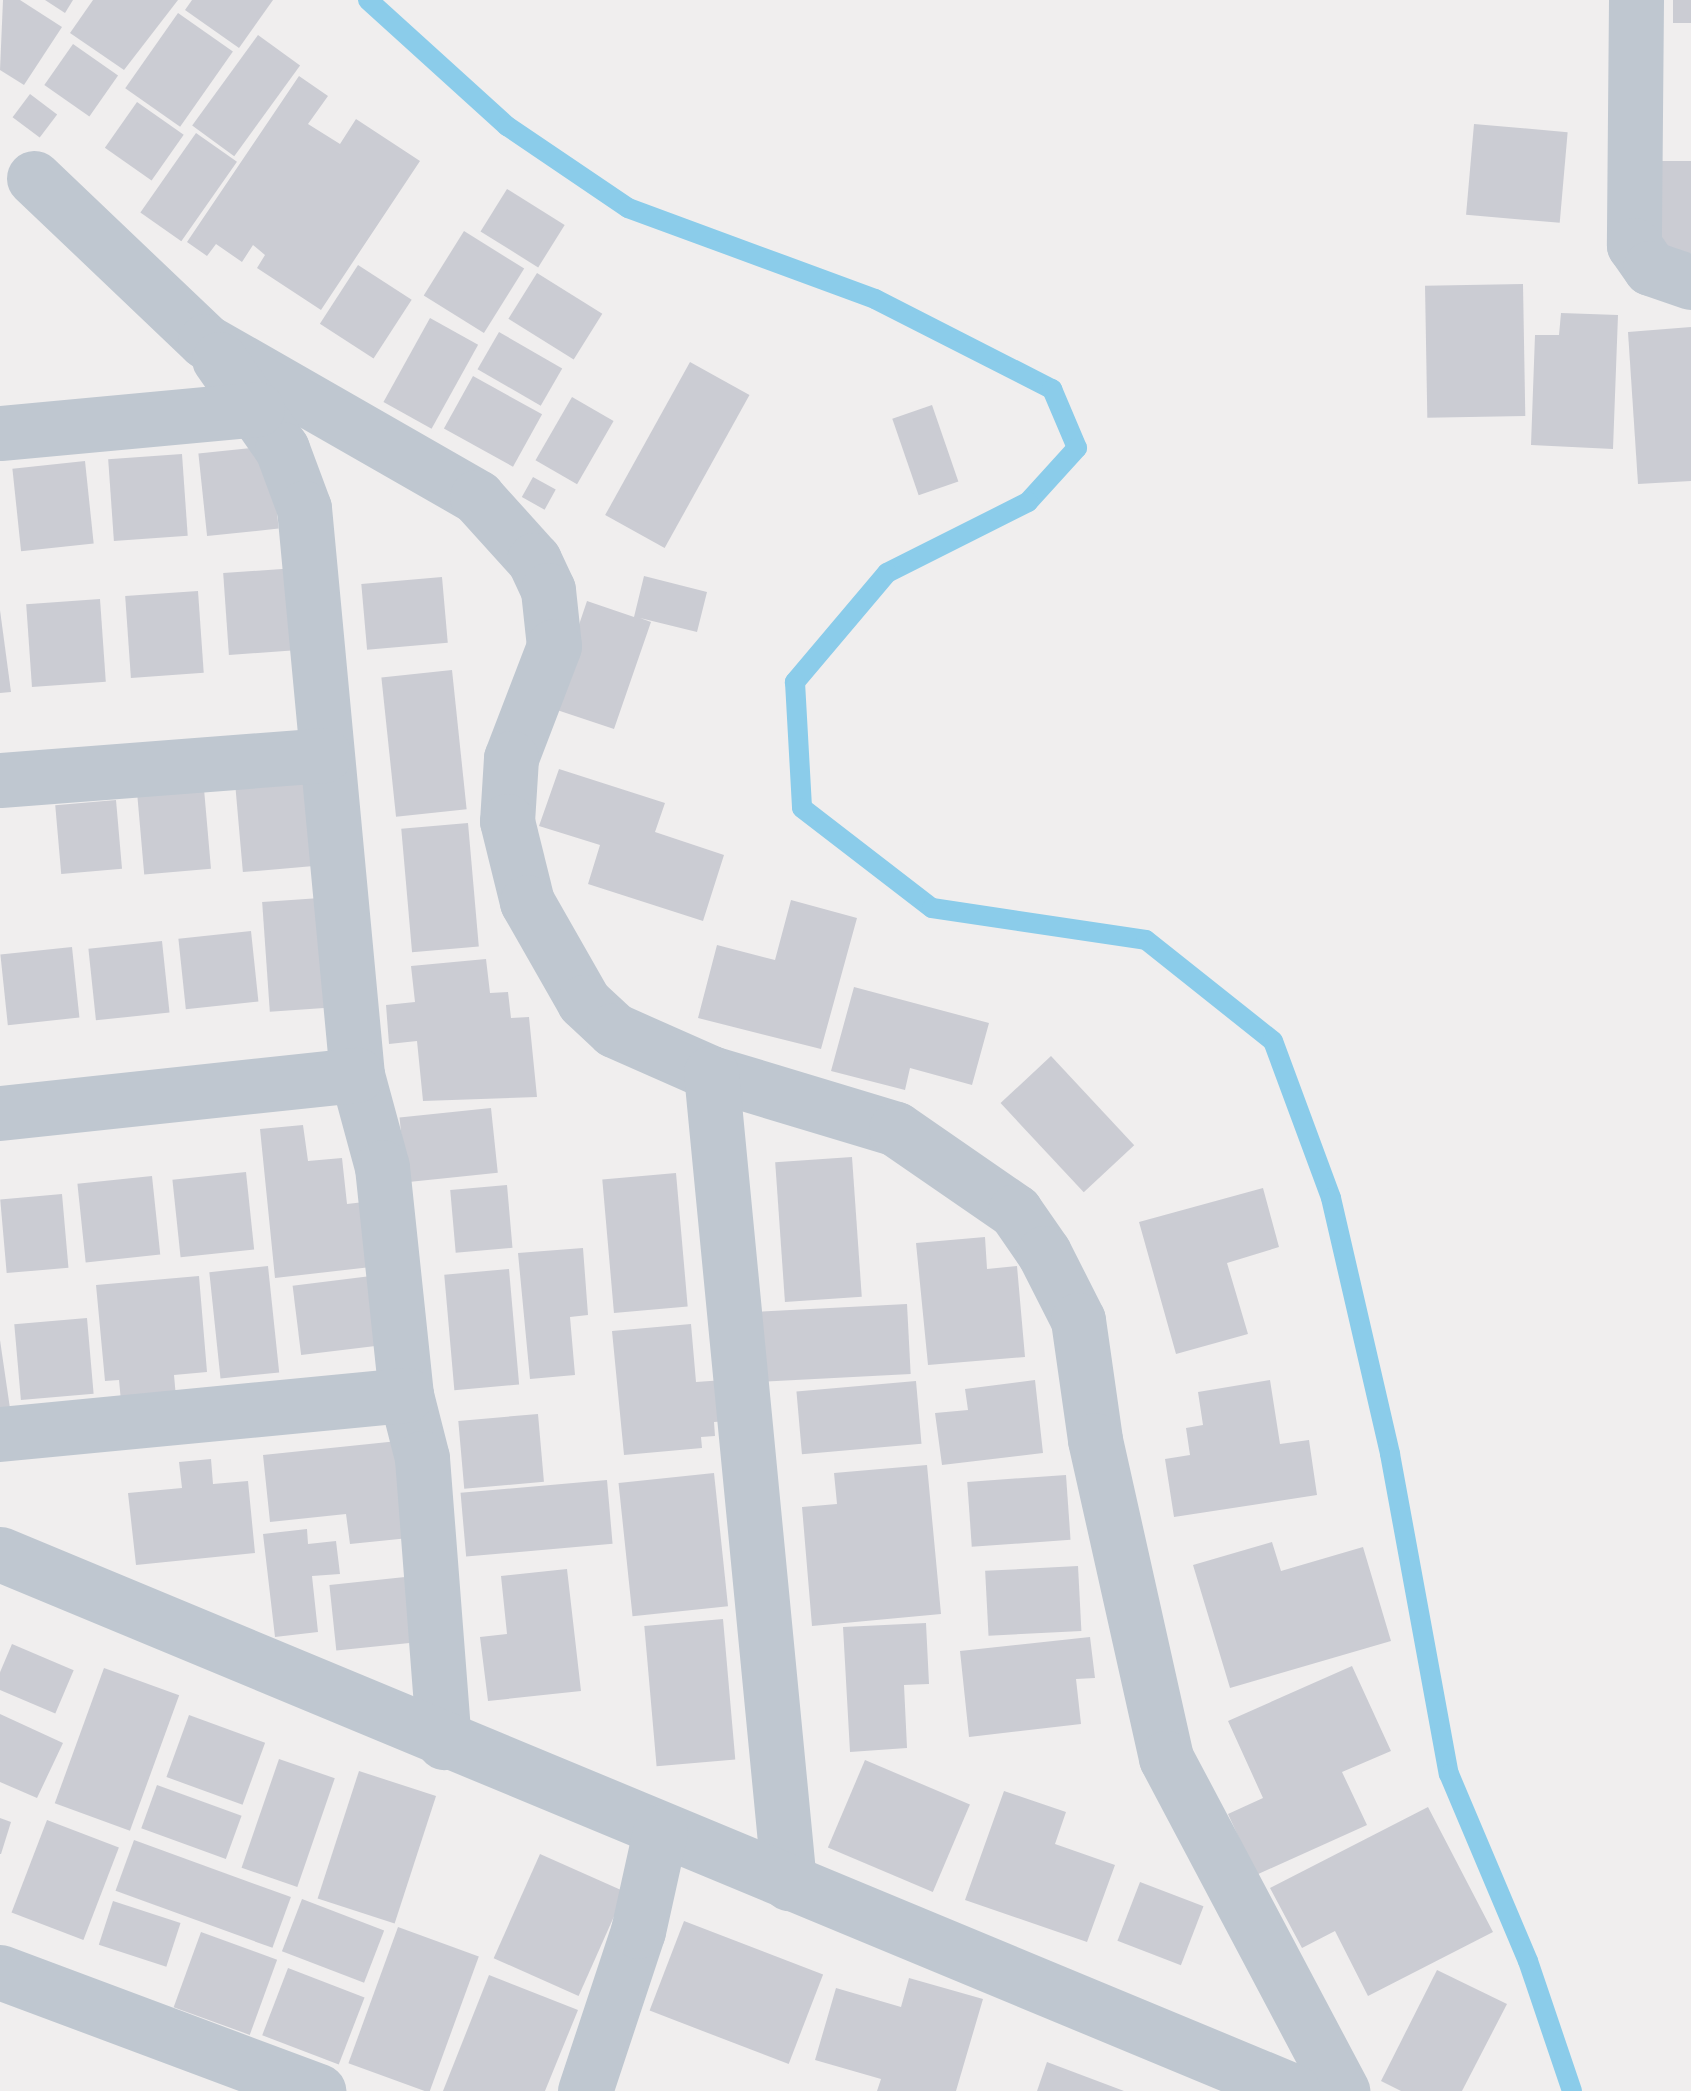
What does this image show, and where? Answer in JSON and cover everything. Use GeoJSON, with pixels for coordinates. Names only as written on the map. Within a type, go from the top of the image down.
{"type":"FeatureCollection","features":[{"type":"Feature","properties":{"kind":"street"},"geometry":{"type":"LineString","coordinates":[[1636,0],[1634,245],[1650,268],[1691,282]]}},
{"type":"Feature","properties":{"kind":"street"},"geometry":{"type":"LineString","coordinates":[[34,178],[205,340],[282,448],[304,508],[324,755],[357,1075],[382,1166],[406,1395],[422,1458],[444,1742]]}},
{"type":"Feature","properties":{"kind":"street"},"geometry":{"type":"LineString","coordinates":[[205,340],[477,497],[520,539],[548,590],[556,628],[511,758],[507,821],[527,902],[584,1002],[614,1030],[712,1073],[896,1129],[1015,1211],[1044,1253],[1078,1320],[1095,1440],[1166,1758],[1342,2091]]}},
{"type":"Feature","properties":{"kind":"street"},"geometry":{"type":"LineString","coordinates":[[0,433],[256,409]]}},
{"type":"Feature","properties":{"kind":"street"},"geometry":{"type":"LineString","coordinates":[[0,780],[324,755]]}},
{"type":"Feature","properties":{"kind":"street"},"geometry":{"type":"LineString","coordinates":[[712,1073],[789,1883]]}},
{"type":"Feature","properties":{"kind":"street"},"geometry":{"type":"LineString","coordinates":[[0,1113],[357,1075]]}},
{"type":"Feature","properties":{"kind":"street"},"geometry":{"type":"LineString","coordinates":[[0,1434],[406,1395]]}},
{"type":"Feature","properties":{"kind":"street"},"geometry":{"type":"LineString","coordinates":[[0,1554],[660,1832],[964,1950],[1293,2091]]}},
{"type":"Feature","properties":{"kind":"street"},"geometry":{"type":"LineString","coordinates":[[584,2091],[638,1931],[660,1832]]}},
{"type":"Feature","properties":{"kind":"street"},"geometry":{"type":"LineString","coordinates":[[0,1972],[318,2091]]}},
{"type":"Feature","properties":{"kind":"building"},"geometry":{"type":"Polygon","coordinates":[[[3,0],[20,0],[62,27],[24,85],[0,70],[3,0]]]}},
{"type":"Feature","properties":{"kind":"building"},"geometry":{"type":"Polygon","coordinates":[[[45,0],[73,0],[65,13],[45,0]]]}},
{"type":"Feature","properties":{"kind":"building"},"geometry":{"type":"Polygon","coordinates":[[[93,0],[178,0],[124,70],[70,33],[93,0]]]}},
{"type":"Feature","properties":{"kind":"building"},"geometry":{"type":"Polygon","coordinates":[[[192,0],[273,0],[239,48],[185,10],[192,0]]]}},
{"type":"Feature","properties":{"kind":"building"},"geometry":{"type":"Polygon","coordinates":[[[1673,0],[1691,0],[1691,23],[1673,23],[1673,0]]]}},
{"type":"Feature","properties":{"kind":"building"},"geometry":{"type":"Polygon","coordinates":[[[178,13],[233,51],[180,127],[125,88],[178,13]]]}},
{"type":"Feature","properties":{"kind":"building"},"geometry":{"type":"Polygon","coordinates":[[[258,35],[300,66],[234,156],[192,126],[258,35]]]}},
{"type":"Feature","properties":{"kind":"building"},"geometry":{"type":"Polygon","coordinates":[[[73,44],[118,76],[89,117],[44,85],[73,44]]]}},
{"type":"Feature","properties":{"kind":"building"},"geometry":{"type":"Polygon","coordinates":[[[299,76],[328,96],[308,124],[340,144],[356,119],[420,161],[321,310],[257,268],[265,255],[253,245],[242,262],[216,244],[207,256],[187,242],[299,76]]]}},
{"type":"Feature","properties":{"kind":"building"},"geometry":{"type":"Polygon","coordinates":[[[30,94],[57,114],[40,138],[13,117],[30,94]]]}},
{"type":"Feature","properties":{"kind":"building"},"geometry":{"type":"Polygon","coordinates":[[[137,102],[184,135],[152,181],[105,148],[137,102]]]}},
{"type":"Feature","properties":{"kind":"building"},"geometry":{"type":"Polygon","coordinates":[[[1474,124],[1568,132],[1560,223],[1466,215],[1474,124]]]}},
{"type":"Feature","properties":{"kind":"building"},"geometry":{"type":"Polygon","coordinates":[[[196,133],[237,162],[181,241],[140,212],[196,133]]]}},
{"type":"Feature","properties":{"kind":"building"},"geometry":{"type":"Polygon","coordinates":[[[1657,161],[1691,161],[1691,253],[1657,253],[1657,161]]]}},
{"type":"Feature","properties":{"kind":"building"},"geometry":{"type":"Polygon","coordinates":[[[507,189],[565,225],[538,267],[481,231],[507,189]]]}},
{"type":"Feature","properties":{"kind":"building"},"geometry":{"type":"Polygon","coordinates":[[[464,231],[524,269],[484,333],[424,295],[464,231]]]}},
{"type":"Feature","properties":{"kind":"building"},"geometry":{"type":"Polygon","coordinates":[[[358,265],[412,300],[374,359],[320,324],[358,265]]]}},
{"type":"Feature","properties":{"kind":"building"},"geometry":{"type":"Polygon","coordinates":[[[537,273],[602,314],[574,360],[508,319],[537,273]]]}},
{"type":"Feature","properties":{"kind":"building"},"geometry":{"type":"Polygon","coordinates":[[[1523,284],[1525,416],[1427,418],[1425,286],[1523,284]]]}},
{"type":"Feature","properties":{"kind":"building"},"geometry":{"type":"Polygon","coordinates":[[[1561,313],[1618,315],[1613,449],[1531,445],[1535,335],[1559,335],[1561,313]]]}},
{"type":"Feature","properties":{"kind":"building"},"geometry":{"type":"Polygon","coordinates":[[[430,318],[478,345],[432,429],[383,402],[430,318]]]}},
{"type":"Feature","properties":{"kind":"building"},"geometry":{"type":"Polygon","coordinates":[[[1691,327],[1691,481],[1638,484],[1628,332],[1691,327]]]}},
{"type":"Feature","properties":{"kind":"building"},"geometry":{"type":"Polygon","coordinates":[[[499,332],[562,368],[541,406],[478,369],[499,332]]]}},
{"type":"Feature","properties":{"kind":"building"},"geometry":{"type":"Polygon","coordinates":[[[690,362],[749,395],[665,548],[605,515],[690,362]]]}},
{"type":"Feature","properties":{"kind":"building"},"geometry":{"type":"Polygon","coordinates":[[[473,376],[542,414],[513,467],[444,428],[473,376]]]}},
{"type":"Feature","properties":{"kind":"building"},"geometry":{"type":"Polygon","coordinates":[[[572,397],[614,421],[577,484],[536,460],[572,397]]]}},
{"type":"Feature","properties":{"kind":"building"},"geometry":{"type":"Polygon","coordinates":[[[932,405],[958,482],[919,495],[892,419],[932,405]]]}},
{"type":"Feature","properties":{"kind":"building"},"geometry":{"type":"Polygon","coordinates":[[[270,446],[279,529],[207,536],[198,454],[270,446]]]}},
{"type":"Feature","properties":{"kind":"building"},"geometry":{"type":"Polygon","coordinates":[[[182,454],[188,536],[114,541],[108,459],[182,454]]]}},
{"type":"Feature","properties":{"kind":"building"},"geometry":{"type":"Polygon","coordinates":[[[85,461],[94,544],[21,551],[12,469],[85,461]]]}},
{"type":"Feature","properties":{"kind":"building"},"geometry":{"type":"Polygon","coordinates":[[[533,477],[556,490],[545,510],[522,497],[533,477]]]}},
{"type":"Feature","properties":{"kind":"building"},"geometry":{"type":"Polygon","coordinates":[[[296,568],[302,650],[229,655],[223,573],[296,568]]]}},
{"type":"Feature","properties":{"kind":"building"},"geometry":{"type":"Polygon","coordinates":[[[644,576],[707,592],[697,632],[640,618],[651,622],[614,729],[551,708],[587,601],[634,617],[644,576]]]}},
{"type":"Feature","properties":{"kind":"building"},"geometry":{"type":"Polygon","coordinates":[[[442,577],[448,643],[367,650],[361,584],[442,577]]]}},
{"type":"Feature","properties":{"kind":"building"},"geometry":{"type":"Polygon","coordinates":[[[198,591],[204,673],[131,678],[125,596],[198,591]]]}},
{"type":"Feature","properties":{"kind":"building"},"geometry":{"type":"Polygon","coordinates":[[[100,599],[106,682],[32,687],[26,604],[100,599]]]}},
{"type":"Feature","properties":{"kind":"building"},"geometry":{"type":"Polygon","coordinates":[[[0,610],[11,692],[0,693],[0,610]]]}},
{"type":"Feature","properties":{"kind":"building"},"geometry":{"type":"Polygon","coordinates":[[[452,670],[467,809],[396,817],[381,677],[452,670]]]}},
{"type":"Feature","properties":{"kind":"building"},"geometry":{"type":"Polygon","coordinates":[[[559,769],[665,803],[655,832],[724,855],[703,921],[588,884],[600,845],[539,826],[559,769]]]}},
{"type":"Feature","properties":{"kind":"building"},"geometry":{"type":"Polygon","coordinates":[[[309,779],[317,866],[243,872],[235,785],[309,779]]]}},
{"type":"Feature","properties":{"kind":"building"},"geometry":{"type":"Polygon","coordinates":[[[204,789],[211,869],[144,875],[137,795],[204,789]]]}},
{"type":"Feature","properties":{"kind":"building"},"geometry":{"type":"Polygon","coordinates":[[[116,800],[122,869],[61,874],[55,805],[116,800]]]}},
{"type":"Feature","properties":{"kind":"building"},"geometry":{"type":"Polygon","coordinates":[[[468,823],[479,947],[412,952],[401,829],[468,823]]]}},
{"type":"Feature","properties":{"kind":"building"},"geometry":{"type":"Polygon","coordinates":[[[320,898],[328,1008],[270,1012],[262,902],[320,898]]]}},
{"type":"Feature","properties":{"kind":"building"},"geometry":{"type":"Polygon","coordinates":[[[791,900],[857,918],[821,1049],[698,1018],[717,945],[775,960],[791,900]]]}},
{"type":"Feature","properties":{"kind":"building"},"geometry":{"type":"Polygon","coordinates":[[[251,931],[258,1002],[186,1009],[178,939],[251,931]]]}},
{"type":"Feature","properties":{"kind":"building"},"geometry":{"type":"Polygon","coordinates":[[[162,941],[170,1013],[96,1020],[88,949],[162,941]]]}},
{"type":"Feature","properties":{"kind":"building"},"geometry":{"type":"Polygon","coordinates":[[[72,947],[79,1018],[8,1025],[0,955],[72,947]]]}},
{"type":"Feature","properties":{"kind":"building"},"geometry":{"type":"Polygon","coordinates":[[[486,959],[490,993],[508,992],[511,1018],[529,1017],[537,1097],[423,1101],[417,1041],[389,1044],[386,1005],[415,1002],[411,966],[486,959]]]}},
{"type":"Feature","properties":{"kind":"building"},"geometry":{"type":"Polygon","coordinates":[[[854,987],[989,1023],[972,1085],[910,1068],[905,1090],[831,1071],[854,987]]]}},
{"type":"Feature","properties":{"kind":"building"},"geometry":{"type":"Polygon","coordinates":[[[1051,1056],[1134,1145],[1084,1192],[1001,1103],[1051,1056]]]}},
{"type":"Feature","properties":{"kind":"building"},"geometry":{"type":"Polygon","coordinates":[[[491,1108],[498,1173],[406,1182],[400,1118],[491,1108]]]}},
{"type":"Feature","properties":{"kind":"building"},"geometry":{"type":"Polygon","coordinates":[[[303,1125],[308,1161],[342,1158],[347,1204],[364,1202],[371,1267],[275,1278],[260,1129],[303,1125]]]}},
{"type":"Feature","properties":{"kind":"building"},"geometry":{"type":"Polygon","coordinates":[[[852,1157],[862,1297],[785,1302],[775,1162],[852,1157]]]}},
{"type":"Feature","properties":{"kind":"building"},"geometry":{"type":"Polygon","coordinates":[[[246,1172],[254,1250],[181,1257],[172,1180],[246,1172]]]}},
{"type":"Feature","properties":{"kind":"building"},"geometry":{"type":"Polygon","coordinates":[[[676,1173],[688,1306],[614,1313],[602,1179],[676,1173]]]}},
{"type":"Feature","properties":{"kind":"building"},"geometry":{"type":"Polygon","coordinates":[[[152,1176],[160,1255],[86,1262],[77,1184],[152,1176]]]}},
{"type":"Feature","properties":{"kind":"building"},"geometry":{"type":"Polygon","coordinates":[[[507,1185],[512,1248],[456,1253],[450,1190],[507,1185]]]}},
{"type":"Feature","properties":{"kind":"building"},"geometry":{"type":"Polygon","coordinates":[[[1263,1188],[1279,1247],[1227,1263],[1248,1334],[1176,1354],[1139,1222],[1263,1188]]]}},
{"type":"Feature","properties":{"kind":"building"},"geometry":{"type":"Polygon","coordinates":[[[62,1194],[68,1268],[7,1273],[0,1199],[62,1194]]]}},
{"type":"Feature","properties":{"kind":"building"},"geometry":{"type":"Polygon","coordinates":[[[985,1237],[987,1269],[1017,1266],[1025,1357],[928,1365],[916,1243],[985,1237]]]}},
{"type":"Feature","properties":{"kind":"building"},"geometry":{"type":"Polygon","coordinates":[[[583,1248],[588,1315],[570,1317],[575,1375],[530,1379],[518,1253],[583,1248]]]}},
{"type":"Feature","properties":{"kind":"building"},"geometry":{"type":"Polygon","coordinates":[[[268,1266],[279,1372],[221,1379],[209,1272],[268,1266]]]}},
{"type":"Feature","properties":{"kind":"building"},"geometry":{"type":"Polygon","coordinates":[[[509,1269],[519,1385],[454,1390],[444,1275],[509,1269]]]}},
{"type":"Feature","properties":{"kind":"building"},"geometry":{"type":"Polygon","coordinates":[[[199,1276],[207,1372],[174,1375],[177,1408],[122,1412],[119,1380],[105,1381],[96,1285],[199,1276]]]}},
{"type":"Feature","properties":{"kind":"building"},"geometry":{"type":"Polygon","coordinates":[[[371,1276],[380,1345],[301,1355],[293,1286],[371,1276]]]}},
{"type":"Feature","properties":{"kind":"building"},"geometry":{"type":"Polygon","coordinates":[[[907,1304],[911,1374],[761,1382],[757,1312],[907,1304]]]}},
{"type":"Feature","properties":{"kind":"building"},"geometry":{"type":"Polygon","coordinates":[[[87,1318],[94,1394],[21,1400],[14,1324],[87,1318]]]}},
{"type":"Feature","properties":{"kind":"building"},"geometry":{"type":"Polygon","coordinates":[[[691,1324],[696,1382],[724,1380],[727,1421],[714,1422],[715,1436],[701,1437],[702,1448],[624,1455],[612,1331],[691,1324]]]}},
{"type":"Feature","properties":{"kind":"building"},"geometry":{"type":"Polygon","coordinates":[[[0,1340],[13,1429],[0,1431],[0,1340]]]}},
{"type":"Feature","properties":{"kind":"building"},"geometry":{"type":"Polygon","coordinates":[[[1035,1380],[1043,1453],[942,1465],[935,1413],[968,1410],[965,1389],[1035,1380]]]}},
{"type":"Feature","properties":{"kind":"building"},"geometry":{"type":"Polygon","coordinates":[[[1270,1380],[1280,1444],[1309,1440],[1317,1495],[1174,1517],[1165,1459],[1190,1455],[1186,1428],[1203,1425],[1198,1392],[1270,1380]]]}},
{"type":"Feature","properties":{"kind":"building"},"geometry":{"type":"Polygon","coordinates":[[[916,1381],[921,1444],[802,1454],[796,1391],[916,1381]]]}},
{"type":"Feature","properties":{"kind":"building"},"geometry":{"type":"Polygon","coordinates":[[[538,1414],[544,1482],[464,1489],[458,1421],[538,1414]]]}},
{"type":"Feature","properties":{"kind":"building"},"geometry":{"type":"Polygon","coordinates":[[[398,1441],[409,1538],[350,1544],[346,1514],[270,1522],[263,1455],[398,1441]]]}},
{"type":"Feature","properties":{"kind":"building"},"geometry":{"type":"Polygon","coordinates":[[[211,1459],[213,1484],[248,1481],[255,1553],[136,1565],[128,1493],[182,1488],[179,1462],[211,1459]]]}},
{"type":"Feature","properties":{"kind":"building"},"geometry":{"type":"Polygon","coordinates":[[[927,1465],[941,1614],[812,1626],[802,1507],[837,1504],[834,1473],[927,1465]]]}},
{"type":"Feature","properties":{"kind":"building"},"geometry":{"type":"Polygon","coordinates":[[[714,1473],[728,1606],[633,1616],[619,1483],[714,1473]]]}},
{"type":"Feature","properties":{"kind":"building"},"geometry":{"type":"Polygon","coordinates":[[[1066,1475],[1071,1540],[972,1547],[967,1482],[1066,1475]]]}},
{"type":"Feature","properties":{"kind":"building"},"geometry":{"type":"Polygon","coordinates":[[[607,1480],[613,1544],[466,1557],[461,1493],[607,1480]]]}},
{"type":"Feature","properties":{"kind":"building"},"geometry":{"type":"Polygon","coordinates":[[[307,1529],[308,1544],[336,1541],[340,1574],[312,1576],[318,1632],[275,1637],[263,1534],[307,1529]]]}},
{"type":"Feature","properties":{"kind":"building"},"geometry":{"type":"Polygon","coordinates":[[[1272,1542],[1281,1571],[1363,1547],[1391,1641],[1230,1688],[1193,1565],[1272,1542]]]}},
{"type":"Feature","properties":{"kind":"building"},"geometry":{"type":"Polygon","coordinates":[[[1078,1566],[1081,1631],[989,1636],[985,1571],[1078,1566]]]}},
{"type":"Feature","properties":{"kind":"building"},"geometry":{"type":"Polygon","coordinates":[[[567,1569],[581,1691],[488,1701],[480,1637],[507,1634],[501,1576],[567,1569]]]}},
{"type":"Feature","properties":{"kind":"building"},"geometry":{"type":"Polygon","coordinates":[[[405,1577],[412,1643],[336,1651],[329,1585],[405,1577]]]}},
{"type":"Feature","properties":{"kind":"building"},"geometry":{"type":"Polygon","coordinates":[[[723,1619],[735,1759],[657,1766],[644,1626],[723,1619]]]}},
{"type":"Feature","properties":{"kind":"building"},"geometry":{"type":"Polygon","coordinates":[[[926,1623],[929,1684],[904,1685],[907,1748],[850,1752],[843,1627],[926,1623]]]}},
{"type":"Feature","properties":{"kind":"building"},"geometry":{"type":"Polygon","coordinates":[[[1090,1637],[1095,1678],[1076,1679],[1081,1724],[969,1737],[960,1651],[1090,1637]]]}},
{"type":"Feature","properties":{"kind":"building"},"geometry":{"type":"Polygon","coordinates":[[[12,1644],[74,1670],[55,1713],[0,1690],[0,1672],[12,1644]]]}},
{"type":"Feature","properties":{"kind":"building"},"geometry":{"type":"Polygon","coordinates":[[[1352,1666],[1391,1751],[1342,1772],[1367,1825],[1256,1875],[1228,1814],[1263,1798],[1228,1721],[1352,1666]]]}},
{"type":"Feature","properties":{"kind":"building"},"geometry":{"type":"Polygon","coordinates":[[[104,1668],[179,1695],[130,1831],[55,1803],[104,1668]]]}},
{"type":"Feature","properties":{"kind":"building"},"geometry":{"type":"Polygon","coordinates":[[[0,1714],[63,1743],[37,1798],[0,1782],[0,1714]]]}},
{"type":"Feature","properties":{"kind":"building"},"geometry":{"type":"Polygon","coordinates":[[[189,1715],[265,1743],[243,1805],[166,1777],[189,1715]]]}},
{"type":"Feature","properties":{"kind":"building"},"geometry":{"type":"Polygon","coordinates":[[[279,1759],[335,1778],[297,1887],[242,1868],[279,1759]]]}},
{"type":"Feature","properties":{"kind":"building"},"geometry":{"type":"Polygon","coordinates":[[[865,1760],[970,1805],[933,1892],[828,1847],[865,1760]]]}},
{"type":"Feature","properties":{"kind":"building"},"geometry":{"type":"Polygon","coordinates":[[[359,1771],[436,1796],[395,1923],[318,1898],[359,1771]]]}},
{"type":"Feature","properties":{"kind":"building"},"geometry":{"type":"Polygon","coordinates":[[[157,1785],[242,1816],[226,1859],[141,1828],[157,1785]]]}},
{"type":"Feature","properties":{"kind":"building"},"geometry":{"type":"Polygon","coordinates":[[[1004,1791],[1066,1812],[1055,1844],[1115,1865],[1087,1942],[965,1900],[1004,1791]]]}},
{"type":"Feature","properties":{"kind":"building"},"geometry":{"type":"Polygon","coordinates":[[[1428,1807],[1493,1932],[1368,1996],[1335,1931],[1302,1948],[1270,1888],[1428,1807]]]}},
{"type":"Feature","properties":{"kind":"building"},"geometry":{"type":"Polygon","coordinates":[[[0,1818],[11,1822],[1,1854],[0,1854],[0,1818]]]}},
{"type":"Feature","properties":{"kind":"building"},"geometry":{"type":"Polygon","coordinates":[[[47,1820],[119,1848],[83,1940],[12,1912],[47,1820]]]}},
{"type":"Feature","properties":{"kind":"building"},"geometry":{"type":"Polygon","coordinates":[[[134,1840],[291,1897],[272,1948],[116,1891],[134,1840]]]}},
{"type":"Feature","properties":{"kind":"building"},"geometry":{"type":"Polygon","coordinates":[[[540,1854],[625,1892],[579,1996],[494,1958],[540,1854]]]}},
{"type":"Feature","properties":{"kind":"building"},"geometry":{"type":"Polygon","coordinates":[[[1140,1882],[1203,1906],[1181,1965],[1117,1941],[1140,1882]]]}},
{"type":"Feature","properties":{"kind":"building"},"geometry":{"type":"Polygon","coordinates":[[[302,1899],[384,1931],[364,1983],[282,1951],[302,1899]]]}},
{"type":"Feature","properties":{"kind":"building"},"geometry":{"type":"Polygon","coordinates":[[[113,1901],[181,1923],[166,1967],[99,1945],[113,1901]]]}},
{"type":"Feature","properties":{"kind":"building"},"geometry":{"type":"Polygon","coordinates":[[[684,1921],[823,1974],[789,2064],[650,2011],[684,1921]]]}},
{"type":"Feature","properties":{"kind":"building"},"geometry":{"type":"Polygon","coordinates":[[[398,1927],[479,1956],[430,2091],[348,2063],[398,1927]]]}},
{"type":"Feature","properties":{"kind":"building"},"geometry":{"type":"Polygon","coordinates":[[[201,1932],[277,1960],[250,2035],[174,2007],[201,1932]]]}},
{"type":"Feature","properties":{"kind":"building"},"geometry":{"type":"Polygon","coordinates":[[[288,1968],[365,1997],[339,2065],[262,2035],[288,1968]]]}},
{"type":"Feature","properties":{"kind":"building"},"geometry":{"type":"Polygon","coordinates":[[[1437,1970],[1507,2004],[1462,2091],[1401,2091],[1381,2081],[1437,1970]]]}},
{"type":"Feature","properties":{"kind":"building"},"geometry":{"type":"Polygon","coordinates":[[[489,1975],[578,2010],[545,2091],[443,2091],[489,1975]]]}},
{"type":"Feature","properties":{"kind":"building"},"geometry":{"type":"Polygon","coordinates":[[[909,1978],[983,1999],[956,2091],[877,2091],[881,2079],[815,2060],[836,1988],[901,2007],[909,1978]]]}},
{"type":"Feature","properties":{"kind":"building"},"geometry":{"type":"Polygon","coordinates":[[[1047,2062],[1124,2091],[1037,2091],[1047,2062]]]}},
{"type":"Feature","properties":{"kind":"waterway"},"geometry":{"type":"LineString","coordinates":[[368,0],[507,126],[628,208],[875,299],[1052,389],[1077,448],[1028,502],[887,573],[795,682],[802,808],[932,908],[1146,940],[1273,1041],[1331,1198],[1390,1454],[1449,1774],[1528,1961],[1572,2091]]}}]}
